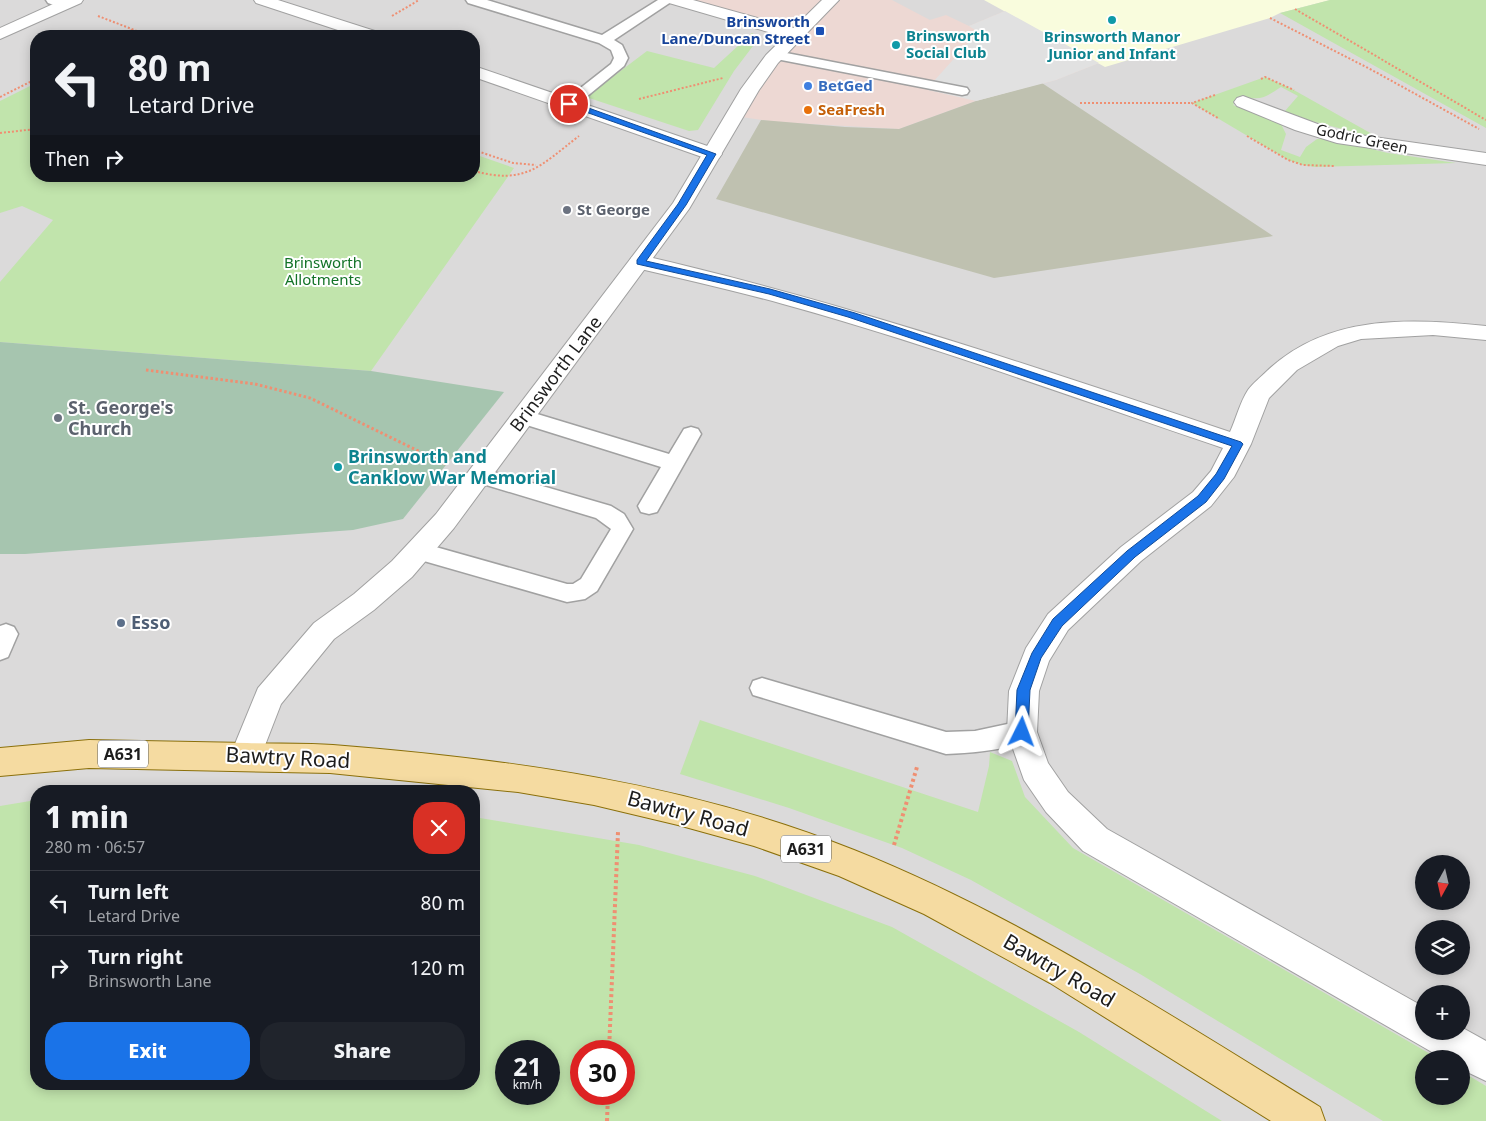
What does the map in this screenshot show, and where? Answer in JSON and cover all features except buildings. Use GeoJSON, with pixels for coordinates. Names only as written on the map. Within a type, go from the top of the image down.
{"type":"FeatureCollection","features":[{"type":"Feature","properties":{"kind":"main road","name":"Bawtry Road"},"geometry":{"type":"LineString","coordinates":[[0,762],[89,754],[330,758],[508,777],[594,790],[678,810],[754,831],[845,862],[936,902],[1064,970],[1306,1121]]}},
{"type":"Feature","properties":{"kind":"street"},"geometry":{"type":"LineString","coordinates":[[262,0],[354,30]]}},
{"type":"Feature","properties":{"kind":"street"},"geometry":{"type":"LineString","coordinates":[[675,0],[795,34]]}},
{"type":"Feature","properties":{"kind":"street","name":"Brinsworth Lane"},"geometry":{"type":"LineString","coordinates":[[246,756],[269,697],[324,631],[364,602],[402,569],[445,521],[682,205],[750,89],[795,34],[831,0]]}},
{"type":"Feature","properties":{"kind":"street"},"geometry":{"type":"LineString","coordinates":[[0,34],[64,2]]}},
{"type":"Feature","properties":{"kind":"street"},"geometry":{"type":"LineString","coordinates":[[480,73],[712,154]]}},
{"type":"Feature","properties":{"kind":"street","name":"Godric Green"},"geometry":{"type":"LineString","coordinates":[[1243,102],[1295,123],[1336,136],[1388,147],[1486,160]]}},
{"type":"Feature","properties":{"kind":"street"},"geometry":{"type":"LineString","coordinates":[[640,262],[770,292],[851,315],[1238,444]]}},
{"type":"Feature","properties":{"kind":"street"},"geometry":{"type":"LineString","coordinates":[[1415,1022],[1095,840],[1057,802],[1034,770],[1022,732],[1024,690],[1036,656],[1058,622],[1131,554],[1202,499],[1220,476],[1238,444],[1258,394],[1289,364],[1330,341],[1360,332],[1400,328],[1433,328],[1486,333]]}},
{"type":"Feature","properties":{"kind":"street"},"geometry":{"type":"LineString","coordinates":[[1448,1040],[1486,1062]]}},
{"type":"Feature","properties":{"kind":"lane"},"geometry":{"type":"LineString","coordinates":[[473,0],[604,40],[618,48],[622,58],[617,66],[569,104]]}},
{"type":"Feature","properties":{"kind":"lane"},"geometry":{"type":"LineString","coordinates":[[604,40],[668,0]]}},
{"type":"Feature","properties":{"kind":"lane"},"geometry":{"type":"LineString","coordinates":[[772,60],[962,91]]}},
{"type":"Feature","properties":{"kind":"lane"},"geometry":{"type":"LineString","coordinates":[[524,417],[674,463]]}},
{"type":"Feature","properties":{"kind":"lane"},"geometry":{"type":"LineString","coordinates":[[649,506],[691,434]]}},
{"type":"Feature","properties":{"kind":"lane"},"geometry":{"type":"LineString","coordinates":[[418,551],[567,593],[577,593],[589,585],[622,529],[616,520],[603,512],[480,476]]}},
{"type":"Feature","properties":{"kind":"lane"},"geometry":{"type":"LineString","coordinates":[[762,688],[946,742],[975,742],[1022,732]]}},
{"type":"Feature","properties":{"kind":"path"},"geometry":{"type":"LineString","coordinates":[[64,2],[132,30]]}},
{"type":"Feature","properties":{"kind":"path"},"geometry":{"type":"LineString","coordinates":[[1295,9],[1486,120]]}},
{"type":"Feature","properties":{"kind":"path"},"geometry":{"type":"LineString","coordinates":[[1270,18],[1370,69],[1486,133]]}},
{"type":"Feature","properties":{"kind":"path"},"geometry":{"type":"LineString","coordinates":[[480,172],[509,177],[523,174],[537,166],[599,114],[772,60]]}},
{"type":"Feature","properties":{"kind":"path"},"geometry":{"type":"LineString","coordinates":[[0,97],[30,82]]}},
{"type":"Feature","properties":{"kind":"path"},"geometry":{"type":"LineString","coordinates":[[1080,103],[1192,103]]}},
{"type":"Feature","properties":{"kind":"path"},"geometry":{"type":"LineString","coordinates":[[0,133],[30,129]]}},
{"type":"Feature","properties":{"kind":"path"},"geometry":{"type":"LineString","coordinates":[[480,152],[513,163],[537,166]]}},
{"type":"Feature","properties":{"kind":"path"},"geometry":{"type":"LineString","coordinates":[[146,370],[255,384],[310,398],[446,464],[480,476]]}},
{"type":"Feature","properties":{"kind":"path"},"geometry":{"type":"LineString","coordinates":[[883,879],[926,737]]}},
{"type":"Feature","properties":{"kind":"path"},"geometry":{"type":"LineString","coordinates":[[609,1040],[620,797]]}},
{"type":"Feature","properties":{"kind":"path"},"geometry":{"type":"LineString","coordinates":[[606,1121],[607,1105]]}},
{"type":"Feature","properties":{"kind":"shaded area"},"geometry":{"type":"Polygon","coordinates":[[[0,0],[1486,0],[1486,1121],[0,1121],[0,0]]]}},
{"type":"Feature","properties":{"kind":"shaded area"},"geometry":{"type":"Polygon","coordinates":[[[680,0],[892,0],[930,20],[946,15],[969,26],[1005,11],[1099,63],[1056,80],[976,101],[899,129],[776,122],[734,116],[794,34],[680,0]]]}},
{"type":"Feature","properties":{"kind":"shaded area"},"geometry":{"type":"Polygon","coordinates":[[[984,0],[1330,0],[1280,13],[1270,18],[1105,67],[984,0]]]}},
{"type":"Feature","properties":{"kind":"shaded area"},"geometry":{"type":"Polygon","coordinates":[[[1005,11],[1099,63],[1056,80],[976,101],[928,90],[978,32],[969,26],[1005,11]]]}},
{"type":"Feature","properties":{"kind":"shaded area"},"geometry":{"type":"Polygon","coordinates":[[[1042,83],[1273,236],[994,278],[716,199],[761,120],[845,127],[899,129],[976,101],[1042,83]]]}},
{"type":"Feature","properties":{"kind":"shaded area"},"geometry":{"type":"Polygon","coordinates":[[[0,342],[371,371],[504,392],[403,519],[353,530],[25,554],[0,554],[0,342]]]}},
{"type":"Feature","properties":{"kind":"green space"},"geometry":{"type":"Polygon","coordinates":[[[1330,0],[1486,0],[1486,128],[1280,13],[1330,0]]]}},
{"type":"Feature","properties":{"kind":"green space"},"geometry":{"type":"Polygon","coordinates":[[[752,33],[759,38],[734,71],[698,130],[689,131],[586,97],[647,51],[714,68],[752,33]]]}},
{"type":"Feature","properties":{"kind":"green space"},"geometry":{"type":"Polygon","coordinates":[[[1265,77],[1292,89],[1381,139],[1292,116],[1285,111],[1298,96],[1281,87],[1262,98],[1241,96],[1233,105],[1281,124],[1286,134],[1281,150],[1300,157],[1306,147],[1317,139],[1330,139],[1388,153],[1456,163],[1315,167],[1303,165],[1288,160],[1192,103],[1265,77]]]}},
{"type":"Feature","properties":{"kind":"green space","name":"Brinsworth Allotments"},"geometry":{"type":"Polygon","coordinates":[[[30,86],[30,182],[480,182],[480,156],[514,168],[371,371],[0,342],[0,282],[53,220],[22,206],[0,213],[0,101],[30,86]]]}},
{"type":"Feature","properties":{"kind":"green space"},"geometry":{"type":"Polygon","coordinates":[[[700,720],[978,812],[989,766],[990,752],[1012,761],[1025,797],[1073,848],[1423,1050],[1415,1050],[1415,1105],[1470,1105],[1470,1076],[1486,1086],[1486,1121],[1383,1121],[1140,974],[971,880],[902,848],[789,808],[680,774],[700,720]]]}},
{"type":"Feature","properties":{"kind":"green space"},"geometry":{"type":"Polygon","coordinates":[[[30,801],[30,1090],[480,1090],[480,818],[639,845],[755,876],[892,927],[1079,1032],[1222,1121],[0,1121],[0,806],[30,801]]]}},
{"type":"Feature","properties":{"kind":"place","name":"Brinsworth Manor Junior and Infant"},"geometry":{"type":"Point","coordinates":[1112,20]}},
{"type":"Feature","properties":{"kind":"place","name":"Brinsworth Lane/Duncan Street"},"geometry":{"type":"Point","coordinates":[820,31]}},
{"type":"Feature","properties":{"kind":"place","name":"Brinsworth Social Club"},"geometry":{"type":"Point","coordinates":[896,45]}},
{"type":"Feature","properties":{"kind":"place","name":"BetGed"},"geometry":{"type":"Point","coordinates":[808,86]}},
{"type":"Feature","properties":{"kind":"place","name":"SeaFresh"},"geometry":{"type":"Point","coordinates":[808,110]}},
{"type":"Feature","properties":{"kind":"place","name":"St George"},"geometry":{"type":"Point","coordinates":[567,210]}},
{"type":"Feature","properties":{"kind":"place","name":"St. George's Church"},"geometry":{"type":"Point","coordinates":[58,418]}},
{"type":"Feature","properties":{"kind":"place","name":"Brinsworth and Canklow War Memorial"},"geometry":{"type":"Point","coordinates":[338,467]}},
{"type":"Feature","properties":{"kind":"place","name":"Esso"},"geometry":{"type":"Point","coordinates":[121,623]}},
{"type":"Feature","properties":{"kind":"route"},"geometry":{"type":"LineString","coordinates":[[569,104],[712,154],[682,205],[640,262],[770,292],[851,315],[1238,444],[1220,476],[1202,499],[1131,554],[1058,622],[1036,656],[1024,690],[1022,732]]}}]}
